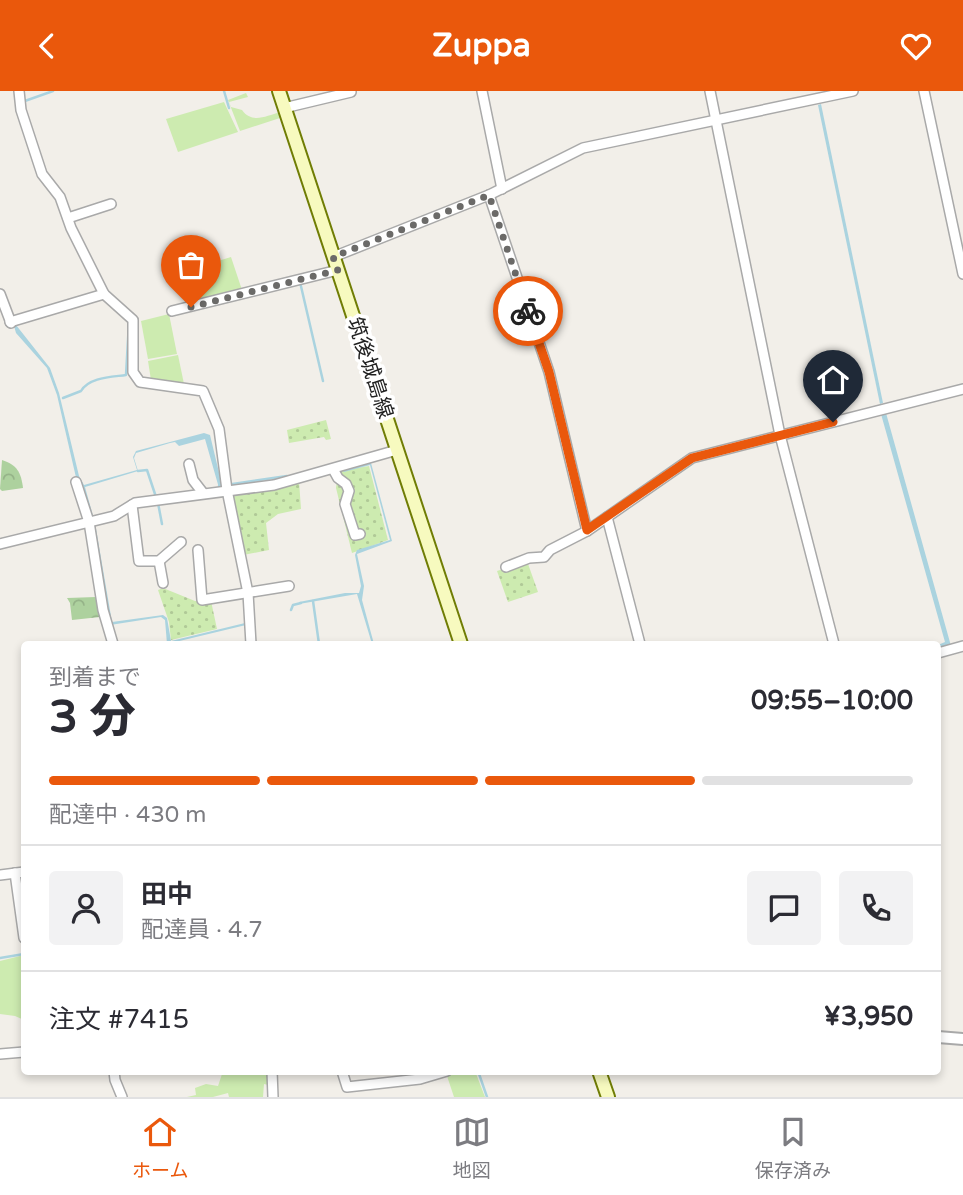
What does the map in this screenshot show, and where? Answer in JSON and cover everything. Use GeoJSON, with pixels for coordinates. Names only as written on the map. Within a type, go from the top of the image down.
{"type":"FeatureCollection","features":[{"type":"Feature","properties":{"kind":"main road","name":"筑後城島線"},"geometry":{"type":"LineString","coordinates":[[279,91],[460,641]]}},
{"type":"Feature","properties":{"kind":"main road"},"geometry":{"type":"LineString","coordinates":[[600,1075],[608,1097]]}},
{"type":"Feature","properties":{"kind":"street"},"geometry":{"type":"LineString","coordinates":[[19,91],[21,110],[42,174],[60,197],[104,294],[133,320],[133,373],[140,382],[203,391],[219,429],[227,490],[248,593],[251,641]]}},
{"type":"Feature","properties":{"kind":"street"},"geometry":{"type":"LineString","coordinates":[[482,91],[502,189]]}},
{"type":"Feature","properties":{"kind":"street"},"geometry":{"type":"LineString","coordinates":[[710,91],[780,435],[833,641]]}},
{"type":"Feature","properties":{"kind":"street"},"geometry":{"type":"LineString","coordinates":[[333,257],[489,195],[583,148],[853,91]]}},
{"type":"Feature","properties":{"kind":"street"},"geometry":{"type":"LineString","coordinates":[[924,91],[963,274]]}},
{"type":"Feature","properties":{"kind":"street"},"geometry":{"type":"LineString","coordinates":[[284,108],[335,93],[351,92]]}},
{"type":"Feature","properties":{"kind":"street"},"geometry":{"type":"LineString","coordinates":[[489,195],[549,372],[587,530]]}},
{"type":"Feature","properties":{"kind":"street"},"geometry":{"type":"LineString","coordinates":[[68,219],[111,204]]}},
{"type":"Feature","properties":{"kind":"street"},"geometry":{"type":"LineString","coordinates":[[172,311],[338,270]]}},
{"type":"Feature","properties":{"kind":"street"},"geometry":{"type":"LineString","coordinates":[[0,293],[10,323],[104,294]]}},
{"type":"Feature","properties":{"kind":"street"},"geometry":{"type":"LineString","coordinates":[[506,567],[529,558],[544,558],[550,550],[587,530],[692,458],[963,389]]}},
{"type":"Feature","properties":{"kind":"street"},"geometry":{"type":"LineString","coordinates":[[0,544],[114,516],[132,505],[274,485],[397,450]]}},
{"type":"Feature","properties":{"kind":"street"},"geometry":{"type":"LineString","coordinates":[[189,464],[193,481],[204,493]]}},
{"type":"Feature","properties":{"kind":"street"},"geometry":{"type":"LineString","coordinates":[[333,469],[338,478],[346,484],[348,491],[345,504],[355,535],[360,534]]}},
{"type":"Feature","properties":{"kind":"street"},"geometry":{"type":"LineString","coordinates":[[76,482],[89,522],[112,641]]}},
{"type":"Feature","properties":{"kind":"street"},"geometry":{"type":"LineString","coordinates":[[132,505],[139,561],[159,561],[181,543]]}},
{"type":"Feature","properties":{"kind":"street"},"geometry":{"type":"LineString","coordinates":[[607,517],[639,641]]}},
{"type":"Feature","properties":{"kind":"street"},"geometry":{"type":"LineString","coordinates":[[198,550],[202,600],[289,586]]}},
{"type":"Feature","properties":{"kind":"street"},"geometry":{"type":"LineString","coordinates":[[159,561],[163,583]]}},
{"type":"Feature","properties":{"kind":"street"},"geometry":{"type":"LineString","coordinates":[[941,652],[963,646]]}},
{"type":"Feature","properties":{"kind":"street"},"geometry":{"type":"LineString","coordinates":[[0,875],[20,873]]}},
{"type":"Feature","properties":{"kind":"street"},"geometry":{"type":"LineString","coordinates":[[941,1037],[963,1039]]}},
{"type":"Feature","properties":{"kind":"street"},"geometry":{"type":"LineString","coordinates":[[0,1054],[21,1052]]}},
{"type":"Feature","properties":{"kind":"street"},"geometry":{"type":"LineString","coordinates":[[114,1075],[122,1097]]}},
{"type":"Feature","properties":{"kind":"street"},"geometry":{"type":"LineString","coordinates":[[272,1075],[273,1097]]}},
{"type":"Feature","properties":{"kind":"street"},"geometry":{"type":"LineString","coordinates":[[343,1075],[347,1087],[433,1075]]}},
{"type":"Feature","properties":{"kind":"green space"},"geometry":{"type":"Polygon","coordinates":[[[246,93],[248,97],[229,102],[231,107],[255,118],[280,112],[283,117],[240,131],[228,100],[246,93]]]}},
{"type":"Feature","properties":{"kind":"green space"},"geometry":{"type":"Polygon","coordinates":[[[224,102],[238,132],[178,152],[166,119],[224,102]]]}},
{"type":"Feature","properties":{"kind":"green space"},"geometry":{"type":"Polygon","coordinates":[[[231,257],[242,290],[186,306],[179,273],[231,257]]]}},
{"type":"Feature","properties":{"kind":"green space"},"geometry":{"type":"Polygon","coordinates":[[[169,314],[177,354],[148,359],[141,321],[169,314]]]}},
{"type":"Feature","properties":{"kind":"green space"},"geometry":{"type":"Polygon","coordinates":[[[178,355],[184,384],[151,380],[148,361],[178,355]]]}},
{"type":"Feature","properties":{"kind":"green space"},"geometry":{"type":"Polygon","coordinates":[[[326,420],[331,439],[326,440],[324,437],[289,443],[287,430],[326,420]]]}},
{"type":"Feature","properties":{"kind":"green space"},"geometry":{"type":"Polygon","coordinates":[[[2,460],[17,470],[23,488],[0,489],[2,460]]]}},
{"type":"Feature","properties":{"kind":"green space"},"geometry":{"type":"Polygon","coordinates":[[[369,466],[388,540],[352,553],[336,488],[338,471],[369,466]]]}},
{"type":"Feature","properties":{"kind":"green space"},"geometry":{"type":"Polygon","coordinates":[[[299,481],[301,509],[278,514],[266,523],[269,550],[243,555],[231,493],[299,481]]]}},
{"type":"Feature","properties":{"kind":"green space"},"geometry":{"type":"Polygon","coordinates":[[[527,561],[538,592],[508,602],[497,571],[527,561]]]}},
{"type":"Feature","properties":{"kind":"green space"},"geometry":{"type":"Polygon","coordinates":[[[163,588],[195,601],[211,601],[217,629],[171,640],[169,622],[158,590],[163,588]]]}},
{"type":"Feature","properties":{"kind":"green space"},"geometry":{"type":"Polygon","coordinates":[[[96,597],[100,617],[72,620],[67,598],[96,597]]]}},
{"type":"Feature","properties":{"kind":"green space"},"geometry":{"type":"Polygon","coordinates":[[[21,956],[21,1019],[0,1014],[0,961],[21,956]]]}},
{"type":"Feature","properties":{"kind":"green space"},"geometry":{"type":"Polygon","coordinates":[[[222,1075],[267,1075],[268,1085],[264,1084],[263,1097],[229,1097],[228,1093],[213,1097],[187,1097],[196,1095],[195,1088],[206,1084],[218,1086],[222,1075]]]}},
{"type":"Feature","properties":{"kind":"green space"},"geometry":{"type":"Polygon","coordinates":[[[447,1075],[477,1075],[485,1097],[454,1097],[447,1075]]]}},
{"type":"Feature","properties":{"kind":"water"},"geometry":{"type":"Polygon","coordinates":[[[821,104],[883,403],[880,404],[818,105],[821,104]]]}},
{"type":"Feature","properties":{"kind":"water"},"geometry":{"type":"Polygon","coordinates":[[[16,325],[50,368],[59,393],[79,476],[84,485],[137,470],[133,457],[136,451],[204,433],[210,435],[222,485],[219,488],[205,439],[179,446],[175,442],[170,443],[136,453],[134,458],[138,471],[85,487],[95,523],[112,622],[163,615],[167,618],[171,641],[167,641],[165,620],[161,617],[110,625],[57,395],[47,368],[16,333],[16,325]]]}},
{"type":"Feature","properties":{"kind":"water"},"geometry":{"type":"Polygon","coordinates":[[[886,413],[951,646],[941,648],[941,644],[945,642],[881,414],[886,413]]]}},
{"type":"Feature","properties":{"kind":"water"},"geometry":{"type":"Polygon","coordinates":[[[371,463],[392,541],[357,554],[364,586],[362,600],[373,641],[357,594],[299,604],[345,593],[359,593],[361,586],[355,555],[357,550],[390,540],[370,465],[344,472],[343,470],[371,463]]]}},
{"type":"Feature","properties":{"kind":"water"},"geometry":{"type":"Polygon","coordinates":[[[245,623],[246,625],[179,641],[171,641],[245,623]]]}},
{"type":"Feature","properties":{"kind":"waterway"},"geometry":{"type":"LineString","coordinates":[[22,102],[53,91]]}},
{"type":"Feature","properties":{"kind":"waterway"},"geometry":{"type":"LineString","coordinates":[[224,91],[229,108]]}},
{"type":"Feature","properties":{"kind":"waterway"},"geometry":{"type":"LineString","coordinates":[[300,282],[323,381]]}},
{"type":"Feature","properties":{"kind":"waterway"},"geometry":{"type":"LineString","coordinates":[[63,398],[81,391],[95,380],[126,375],[129,322],[124,317]]}},
{"type":"Feature","properties":{"kind":"waterway"},"geometry":{"type":"LineString","coordinates":[[138,471],[147,470],[156,497]]}},
{"type":"Feature","properties":{"kind":"waterway"},"geometry":{"type":"LineString","coordinates":[[219,486],[287,476]]}},
{"type":"Feature","properties":{"kind":"waterway"},"geometry":{"type":"LineString","coordinates":[[158,503],[162,524]]}},
{"type":"Feature","properties":{"kind":"waterway"},"geometry":{"type":"LineString","coordinates":[[313,601],[319,641]]}},
{"type":"Feature","properties":{"kind":"waterway"},"geometry":{"type":"LineString","coordinates":[[291,610],[293,605],[301,603]]}},
{"type":"Feature","properties":{"kind":"waterway"},"geometry":{"type":"LineString","coordinates":[[0,958],[21,954]]}},
{"type":"Feature","properties":{"kind":"waterway"},"geometry":{"type":"LineString","coordinates":[[479,1075],[487,1097]]}},
{"type":"Feature","properties":{"kind":"way so far"},"geometry":{"type":"LineString","coordinates":[[191,307],[338,270],[333,257],[489,195],[528,311]]}},
{"type":"Feature","properties":{"kind":"route"},"geometry":{"type":"LineString","coordinates":[[528,311],[549,372],[587,530],[692,458],[833,422]]}}]}
